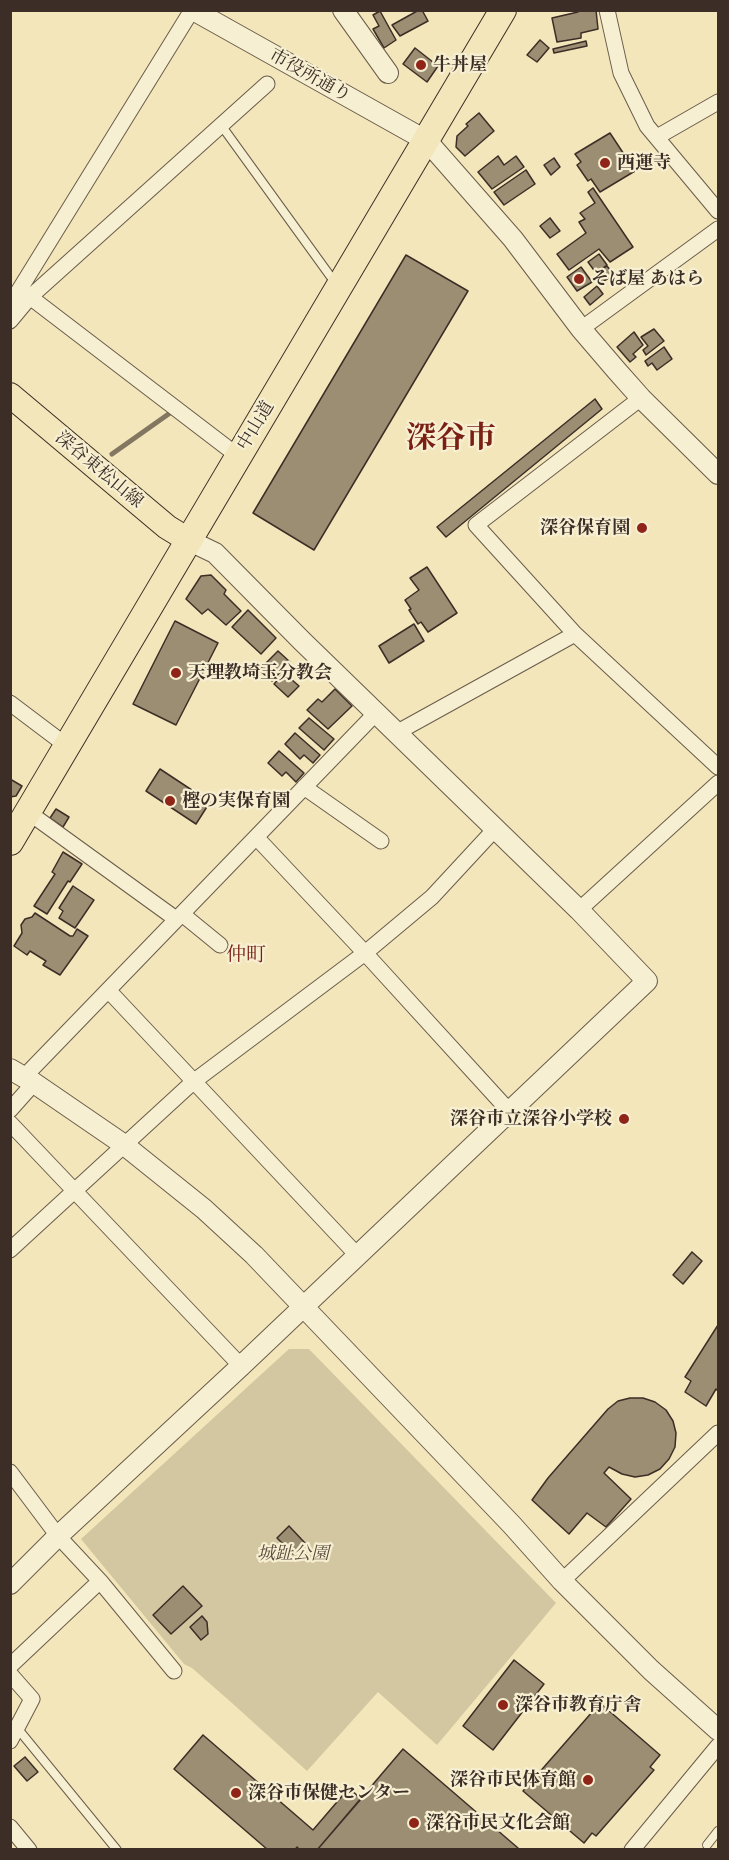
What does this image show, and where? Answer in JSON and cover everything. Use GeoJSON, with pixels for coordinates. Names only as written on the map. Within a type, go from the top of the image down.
{"type":"FeatureCollection","features":[{"type":"Feature","properties":{"kind":"highway","name":"中山道"},"geometry":{"type":"LineString","coordinates":[[10,842],[503,10]]}},
{"type":"Feature","properties":{"kind":"main road","name":"深谷東松山線"},"geometry":{"type":"LineString","coordinates":[[10,395],[167,527],[190,541]]}},
{"type":"Feature","properties":{"kind":"street","name":"市役所通り"},"geometry":{"type":"LineString","coordinates":[[193,10],[427,141],[513,239],[582,329],[641,398],[718,474]]}},
{"type":"Feature","properties":{"kind":"street"},"geometry":{"type":"LineString","coordinates":[[10,305],[193,10]]}},
{"type":"Feature","properties":{"kind":"street"},"geometry":{"type":"LineString","coordinates":[[607,10],[621,73],[647,126],[718,211]]}},
{"type":"Feature","properties":{"kind":"street"},"geometry":{"type":"LineString","coordinates":[[347,12],[388,73]]}},
{"type":"Feature","properties":{"kind":"street"},"geometry":{"type":"LineString","coordinates":[[10,321],[30,297],[267,84]]}},
{"type":"Feature","properties":{"kind":"street"},"geometry":{"type":"LineString","coordinates":[[657,137],[718,102]]}},
{"type":"Feature","properties":{"kind":"street"},"geometry":{"type":"LineString","coordinates":[[582,329],[718,230]]}},
{"type":"Feature","properties":{"kind":"street"},"geometry":{"type":"LineString","coordinates":[[30,297],[238,456]]}},
{"type":"Feature","properties":{"kind":"street"},"geometry":{"type":"LineString","coordinates":[[641,398],[476,525],[574,634],[718,767]]}},
{"type":"Feature","properties":{"kind":"street"},"geometry":{"type":"LineString","coordinates":[[10,1584],[57,1536],[241,1366],[646,981],[579,910],[215,553],[190,541]]}},
{"type":"Feature","properties":{"kind":"street"},"geometry":{"type":"LineString","coordinates":[[396,733],[574,634]]}},
{"type":"Feature","properties":{"kind":"street"},"geometry":{"type":"LineString","coordinates":[[10,703],[67,746]]}},
{"type":"Feature","properties":{"kind":"street"},"geometry":{"type":"LineString","coordinates":[[10,1110],[23,1077],[376,713]]}},
{"type":"Feature","properties":{"kind":"street"},"geometry":{"type":"LineString","coordinates":[[579,910],[718,783]]}},
{"type":"Feature","properties":{"kind":"street"},"geometry":{"type":"LineString","coordinates":[[304,787],[381,841]]}},
{"type":"Feature","properties":{"kind":"street"},"geometry":{"type":"LineString","coordinates":[[28,812],[220,945]]}},
{"type":"Feature","properties":{"kind":"street"},"geometry":{"type":"LineString","coordinates":[[10,1250],[193,1082],[365,953],[432,897],[495,829]]}},
{"type":"Feature","properties":{"kind":"street"},"geometry":{"type":"LineString","coordinates":[[256,837],[510,1112]]}},
{"type":"Feature","properties":{"kind":"street"},"geometry":{"type":"LineString","coordinates":[[108,990],[357,1255]]}},
{"type":"Feature","properties":{"kind":"street"},"geometry":{"type":"LineString","coordinates":[[23,1077],[123,1144],[212,1217],[254,1255],[512,1525],[562,1581],[651,1670],[718,1730]]}},
{"type":"Feature","properties":{"kind":"street"},"geometry":{"type":"LineString","coordinates":[[10,1123],[241,1366]]}},
{"type":"Feature","properties":{"kind":"street"},"geometry":{"type":"LineString","coordinates":[[562,1581],[718,1433]]}},
{"type":"Feature","properties":{"kind":"street"},"geometry":{"type":"LineString","coordinates":[[10,1472],[57,1536],[100,1581],[174,1671]]}},
{"type":"Feature","properties":{"kind":"street"},"geometry":{"type":"LineString","coordinates":[[10,1666],[100,1581]]}},
{"type":"Feature","properties":{"kind":"street"},"geometry":{"type":"LineString","coordinates":[[10,1674],[32,1699],[14,1735]]}},
{"type":"Feature","properties":{"kind":"street"},"geometry":{"type":"LineString","coordinates":[[632,1850],[718,1746]]}},
{"type":"Feature","properties":{"kind":"street"},"geometry":{"type":"LineString","coordinates":[[10,1827],[29,1850]]}},
{"type":"Feature","properties":{"kind":"lane"},"geometry":{"type":"LineString","coordinates":[[221,125],[339,288]]}},
{"type":"Feature","properties":{"kind":"lane"},"geometry":{"type":"LineString","coordinates":[[14,1735],[117,1850]]}},
{"type":"Feature","properties":{"kind":"lane"},"geometry":{"type":"LineString","coordinates":[[707,1845],[718,1831]]}},
{"type":"Feature","properties":{"kind":"green space","name":"城趾公園"},"geometry":{"type":"Polygon","coordinates":[[[289,1349],[309,1349],[556,1603],[437,1745],[378,1692],[307,1771],[192,1668],[184,1664],[81,1539],[289,1349]]]}},
{"type":"Feature","properties":{"kind":"building"},"geometry":{"type":"Polygon","coordinates":[[[422,10],[428,21],[400,36],[392,25],[422,10]]]}},
{"type":"Feature","properties":{"kind":"building"},"geometry":{"type":"Polygon","coordinates":[[[578,10],[596,10],[598,29],[581,33],[581,38],[557,42],[552,18],[578,12],[578,10]]]}},
{"type":"Feature","properties":{"kind":"building"},"geometry":{"type":"Polygon","coordinates":[[[380,11],[396,40],[384,48],[373,29],[379,26],[373,15],[380,11]]]}},
{"type":"Feature","properties":{"kind":"building"},"geometry":{"type":"Polygon","coordinates":[[[540,40],[549,48],[537,62],[527,55],[540,40]]]}},
{"type":"Feature","properties":{"kind":"building"},"geometry":{"type":"Polygon","coordinates":[[[586,41],[587,46],[554,53],[553,49],[586,41]]]}},
{"type":"Feature","properties":{"kind":"building","name":"牛丼屋"},"geometry":{"type":"Polygon","coordinates":[[[415,48],[438,66],[427,82],[403,64],[415,48]]]}},
{"type":"Feature","properties":{"kind":"building"},"geometry":{"type":"Polygon","coordinates":[[[479,113],[494,131],[465,156],[456,147],[457,136],[479,113]]]}},
{"type":"Feature","properties":{"kind":"building","name":"西運寺"},"geometry":{"type":"Polygon","coordinates":[[[610,133],[635,171],[600,192],[591,179],[588,181],[577,165],[581,162],[575,154],[610,133]]]}},
{"type":"Feature","properties":{"kind":"building"},"geometry":{"type":"Polygon","coordinates":[[[498,156],[504,165],[516,156],[524,167],[492,189],[478,172],[498,156]]]}},
{"type":"Feature","properties":{"kind":"building"},"geometry":{"type":"Polygon","coordinates":[[[554,158],[560,167],[551,175],[544,165],[554,158]]]}},
{"type":"Feature","properties":{"kind":"building"},"geometry":{"type":"Polygon","coordinates":[[[526,170],[535,184],[504,205],[494,192],[526,170]]]}},
{"type":"Feature","properties":{"kind":"building"},"geometry":{"type":"Polygon","coordinates":[[[593,188],[633,247],[610,262],[599,249],[569,270],[557,254],[586,233],[579,222],[585,219],[580,213],[595,203],[588,192],[593,188]]]}},
{"type":"Feature","properties":{"kind":"building"},"geometry":{"type":"Polygon","coordinates":[[[550,218],[560,231],[550,238],[540,226],[550,218]]]}},
{"type":"Feature","properties":{"kind":"building"},"geometry":{"type":"Polygon","coordinates":[[[599,254],[607,265],[596,273],[588,262],[599,254]]]}},
{"type":"Feature","properties":{"kind":"building"},"geometry":{"type":"Polygon","coordinates":[[[406,255],[468,291],[314,550],[253,513],[406,255]]]}},
{"type":"Feature","properties":{"kind":"building"},"geometry":{"type":"Polygon","coordinates":[[[607,266],[614,275],[602,282],[596,274],[607,266]]]}},
{"type":"Feature","properties":{"kind":"building","name":"そば屋 あはら"},"geometry":{"type":"Polygon","coordinates":[[[581,267],[592,282],[577,291],[567,277],[581,267]]]}},
{"type":"Feature","properties":{"kind":"building"},"geometry":{"type":"Polygon","coordinates":[[[597,286],[603,294],[590,305],[584,297],[597,286]]]}},
{"type":"Feature","properties":{"kind":"building"},"geometry":{"type":"Polygon","coordinates":[[[654,329],[664,341],[646,355],[643,350],[648,346],[641,337],[654,329]]]}},
{"type":"Feature","properties":{"kind":"building"},"geometry":{"type":"Polygon","coordinates":[[[634,332],[643,345],[633,354],[636,357],[630,362],[617,347],[634,332]]]}},
{"type":"Feature","properties":{"kind":"building"},"geometry":{"type":"Polygon","coordinates":[[[664,347],[672,359],[657,370],[652,363],[648,366],[645,361],[664,347]]]}},
{"type":"Feature","properties":{"kind":"building"},"geometry":{"type":"Polygon","coordinates":[[[595,399],[602,409],[446,537],[437,527],[595,399]]]}},
{"type":"Feature","properties":{"kind":"building"},"geometry":{"type":"Polygon","coordinates":[[[427,567],[457,613],[428,632],[421,622],[418,624],[405,600],[419,590],[410,578],[427,567]]]}},
{"type":"Feature","properties":{"kind":"building"},"geometry":{"type":"Polygon","coordinates":[[[211,575],[226,590],[224,594],[241,611],[226,625],[208,609],[202,614],[186,599],[201,576],[211,575]]]}},
{"type":"Feature","properties":{"kind":"building"},"geometry":{"type":"Polygon","coordinates":[[[248,610],[276,638],[261,654],[232,627],[248,610]]]}},
{"type":"Feature","properties":{"kind":"building","name":"天理教埼玉分教会"},"geometry":{"type":"Polygon","coordinates":[[[175,621],[218,643],[176,725],[133,704],[175,621]]]}},
{"type":"Feature","properties":{"kind":"building"},"geometry":{"type":"Polygon","coordinates":[[[414,624],[424,641],[389,663],[379,646],[414,624]]]}},
{"type":"Feature","properties":{"kind":"building"},"geometry":{"type":"Polygon","coordinates":[[[278,651],[290,662],[272,681],[259,670],[278,651]]]}},
{"type":"Feature","properties":{"kind":"building"},"geometry":{"type":"Polygon","coordinates":[[[284,673],[299,686],[288,697],[274,684],[284,673]]]}},
{"type":"Feature","properties":{"kind":"building"},"geometry":{"type":"Polygon","coordinates":[[[335,689],[352,706],[328,729],[307,710],[318,699],[322,702],[335,689]]]}},
{"type":"Feature","properties":{"kind":"building"},"geometry":{"type":"Polygon","coordinates":[[[309,718],[334,739],[324,750],[299,728],[309,718]]]}},
{"type":"Feature","properties":{"kind":"building"},"geometry":{"type":"Polygon","coordinates":[[[295,733],[320,755],[313,763],[304,755],[300,759],[285,744],[295,733]]]}},
{"type":"Feature","properties":{"kind":"building"},"geometry":{"type":"Polygon","coordinates":[[[279,751],[304,773],[296,782],[286,772],[282,776],[268,763],[279,751]]]}},
{"type":"Feature","properties":{"kind":"building"},"geometry":{"type":"Polygon","coordinates":[[[160,769],[210,802],[196,824],[146,791],[160,769]]]}},
{"type":"Feature","properties":{"kind":"building"},"geometry":{"type":"Polygon","coordinates":[[[10,779],[22,786],[16,796],[10,797],[10,779]]]}},
{"type":"Feature","properties":{"kind":"building"},"geometry":{"type":"Polygon","coordinates":[[[56,809],[69,817],[63,827],[50,818],[56,809]]]}},
{"type":"Feature","properties":{"kind":"building"},"geometry":{"type":"Polygon","coordinates":[[[63,852],[82,864],[47,914],[34,906],[55,874],[52,872],[63,852]]]}},
{"type":"Feature","properties":{"kind":"building"},"geometry":{"type":"Polygon","coordinates":[[[73,886],[94,900],[75,928],[59,918],[63,911],[59,908],[73,886]]]}},
{"type":"Feature","properties":{"kind":"building"},"geometry":{"type":"Polygon","coordinates":[[[35,913],[70,936],[73,936],[77,929],[88,936],[60,975],[43,965],[46,961],[30,951],[27,955],[14,946],[22,933],[21,925],[25,919],[32,917],[35,913]]]}},
{"type":"Feature","properties":{"kind":"building"},"geometry":{"type":"Polygon","coordinates":[[[692,1252],[702,1261],[683,1284],[673,1275],[692,1252]]]}},
{"type":"Feature","properties":{"kind":"building"},"geometry":{"type":"Polygon","coordinates":[[[718,1325],[718,1391],[716,1389],[706,1406],[685,1392],[691,1381],[685,1377],[718,1325]]]}},
{"type":"Feature","properties":{"kind":"building"},"geometry":{"type":"Polygon","coordinates":[[[643,1398],[655,1402],[666,1410],[673,1421],[676,1433],[675,1447],[669,1459],[660,1469],[648,1475],[635,1477],[622,1474],[609,1467],[604,1473],[631,1499],[606,1527],[587,1513],[569,1534],[532,1500],[548,1478],[608,1409],[618,1401],[643,1398]]]}},
{"type":"Feature","properties":{"kind":"building"},"geometry":{"type":"Polygon","coordinates":[[[289,1526],[305,1543],[293,1554],[277,1538],[289,1526]]]}},
{"type":"Feature","properties":{"kind":"building"},"geometry":{"type":"Polygon","coordinates":[[[183,1586],[202,1606],[171,1634],[153,1615],[183,1586]]]}},
{"type":"Feature","properties":{"kind":"building"},"geometry":{"type":"Polygon","coordinates":[[[202,1616],[207,1622],[208,1634],[201,1640],[190,1627],[202,1616]]]}},
{"type":"Feature","properties":{"kind":"building","name":"深谷市教育庁舎"},"geometry":{"type":"Polygon","coordinates":[[[514,1660],[544,1684],[493,1750],[463,1726],[514,1660]]]}},
{"type":"Feature","properties":{"kind":"building","name":"深谷市民体育館"},"geometry":{"type":"Polygon","coordinates":[[[600,1703],[660,1755],[650,1767],[654,1770],[596,1836],[592,1833],[584,1843],[523,1791],[600,1703]]]}},
{"type":"Feature","properties":{"kind":"building","name":"深谷市保健センター"},"geometry":{"type":"Polygon","coordinates":[[[203,1735],[313,1830],[349,1788],[361,1799],[317,1850],[300,1850],[297,1847],[295,1850],[268,1850],[174,1769],[203,1735]]]}},
{"type":"Feature","properties":{"kind":"building","name":"深谷市民文化会館"},"geometry":{"type":"Polygon","coordinates":[[[403,1749],[518,1848],[516,1850],[317,1850],[403,1749]]]}},
{"type":"Feature","properties":{"kind":"building"},"geometry":{"type":"Polygon","coordinates":[[[25,1757],[38,1772],[27,1781],[14,1766],[25,1757]]]}},
{"type":"Feature","properties":{"kind":"waterway"},"geometry":{"type":"LineString","coordinates":[[112,454],[170,413]]}},
{"type":"Feature","properties":{"kind":"place","name":"牛丼屋"},"geometry":{"type":"Point","coordinates":[421,65]}},
{"type":"Feature","properties":{"kind":"place","name":"西運寺"},"geometry":{"type":"Point","coordinates":[605,163]}},
{"type":"Feature","properties":{"kind":"place","name":"そば屋 あはら"},"geometry":{"type":"Point","coordinates":[579,279]}},
{"type":"Feature","properties":{"kind":"place","name":"深谷保育園"},"geometry":{"type":"Point","coordinates":[642,528]}},
{"type":"Feature","properties":{"kind":"place","name":"天理教埼玉分教会"},"geometry":{"type":"Point","coordinates":[176,673]}},
{"type":"Feature","properties":{"kind":"place","name":"樫の実保育園"},"geometry":{"type":"Point","coordinates":[170,801]}},
{"type":"Feature","properties":{"kind":"place","name":"深谷市立深谷小学校"},"geometry":{"type":"Point","coordinates":[624,1119]}},
{"type":"Feature","properties":{"kind":"place","name":"深谷市教育庁舎"},"geometry":{"type":"Point","coordinates":[503,1705]}},
{"type":"Feature","properties":{"kind":"place","name":"深谷市民体育館"},"geometry":{"type":"Point","coordinates":[588,1780]}},
{"type":"Feature","properties":{"kind":"place","name":"深谷市保健センター"},"geometry":{"type":"Point","coordinates":[236,1793]}},
{"type":"Feature","properties":{"kind":"place","name":"深谷市民文化会館"},"geometry":{"type":"Point","coordinates":[414,1823]}},
{"type":"Feature","properties":{"kind":"district","name":"深谷市"},"geometry":{"type":"Point","coordinates":[451,439]}},
{"type":"Feature","properties":{"kind":"district","name":"仲町"},"geometry":{"type":"Point","coordinates":[246,956]}}]}
